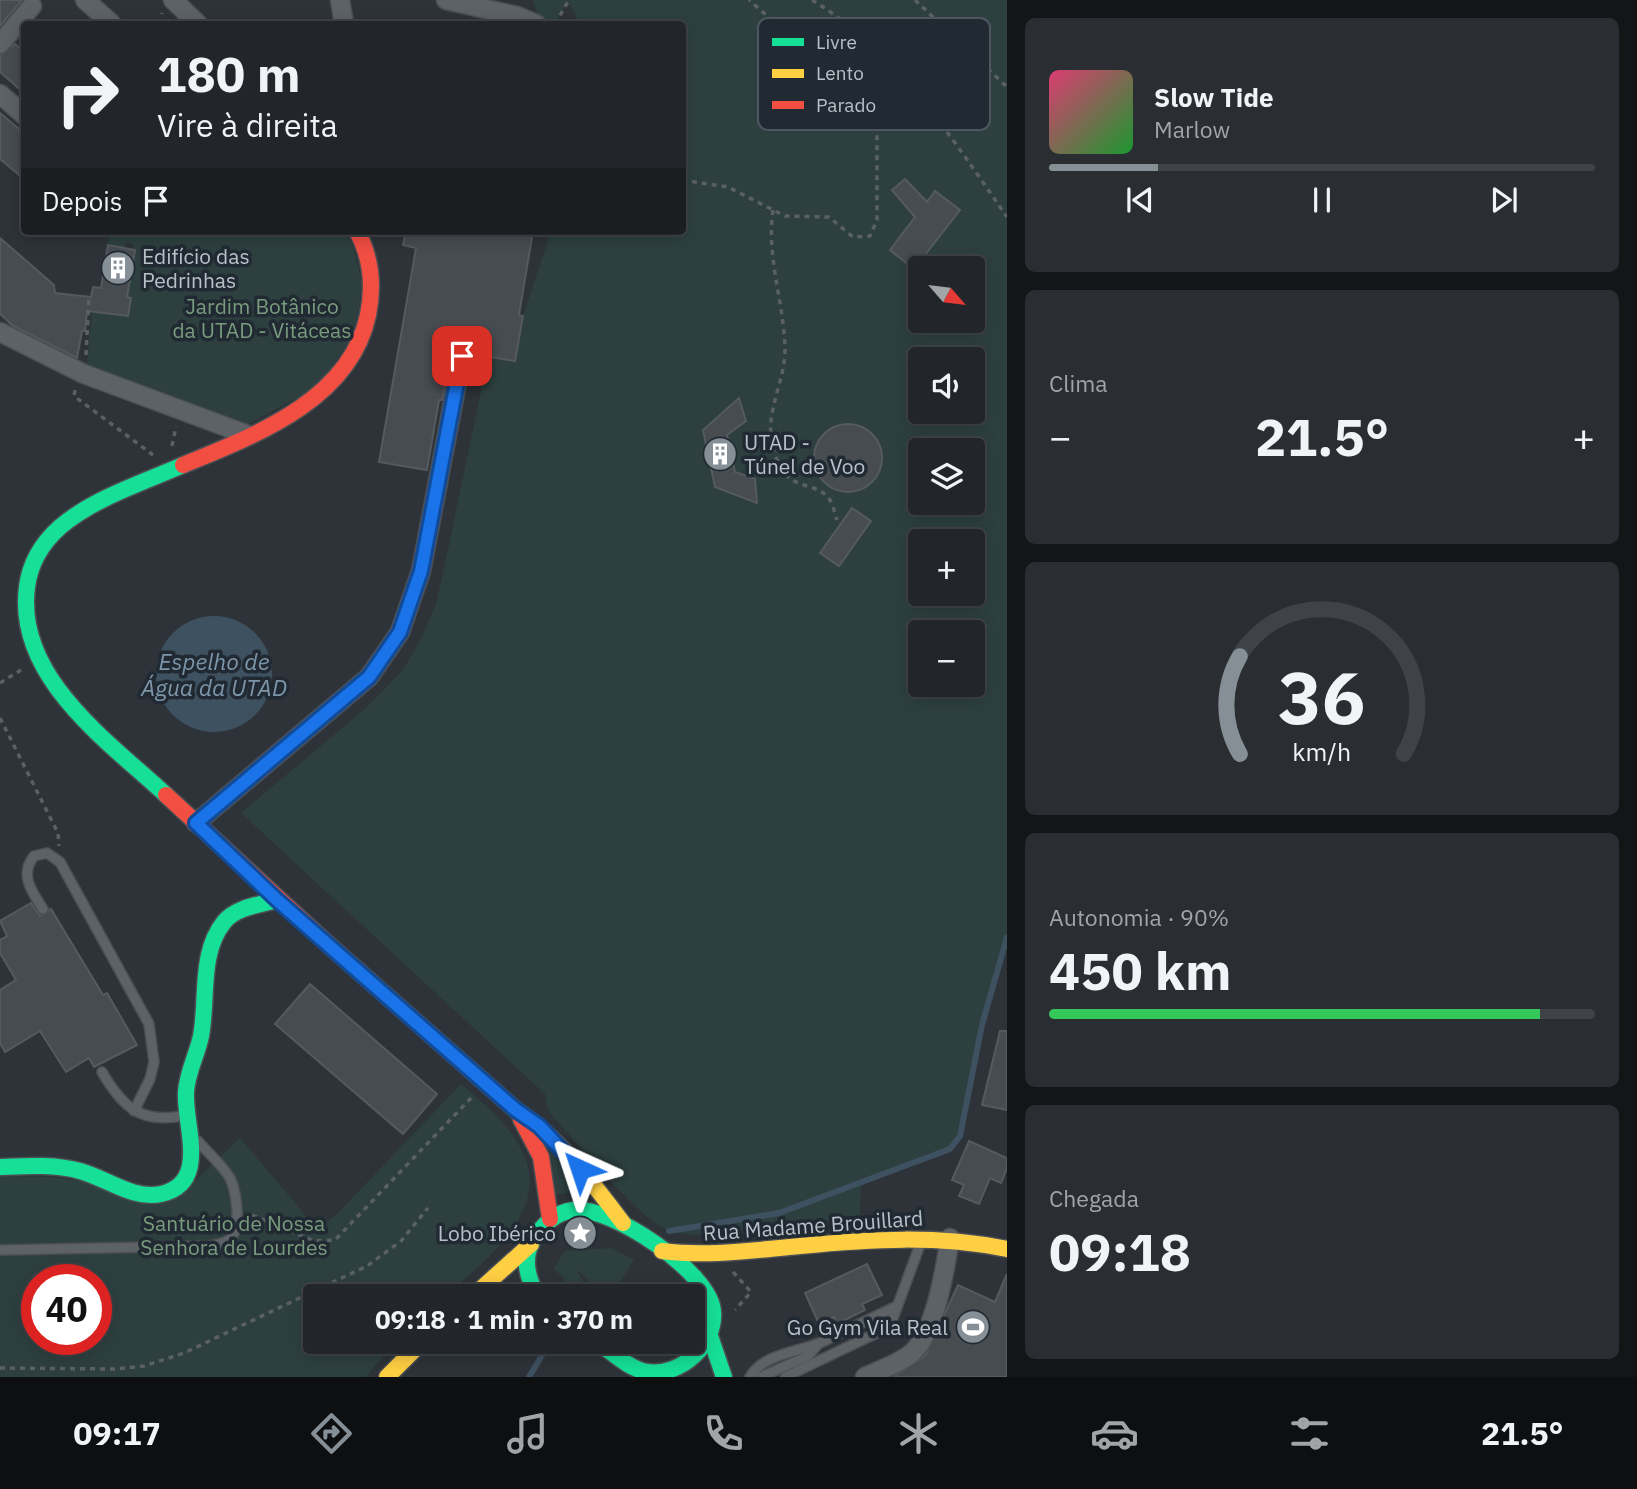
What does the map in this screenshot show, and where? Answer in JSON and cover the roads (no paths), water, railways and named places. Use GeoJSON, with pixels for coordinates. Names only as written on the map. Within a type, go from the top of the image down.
{"type":"FeatureCollection","features":[{"type":"Feature","properties":{"kind":"street"},"geometry":{"type":"LineString","coordinates":[[85,0],[109,21]]}},
{"type":"Feature","properties":{"kind":"street"},"geometry":{"type":"LineString","coordinates":[[173,0],[195,21]]}},
{"type":"Feature","properties":{"kind":"street"},"geometry":{"type":"LineString","coordinates":[[340,0],[344,21]]}},
{"type":"Feature","properties":{"kind":"street"},"geometry":{"type":"LineString","coordinates":[[446,0],[529,21]]}},
{"type":"Feature","properties":{"kind":"street"},"geometry":{"type":"LineString","coordinates":[[0,44],[32,6]]}},
{"type":"Feature","properties":{"kind":"street"},"geometry":{"type":"LineString","coordinates":[[0,94],[21,112]]}},
{"type":"Feature","properties":{"kind":"street"},"geometry":{"type":"LineString","coordinates":[[358,235],[368,262]]}},
{"type":"Feature","properties":{"kind":"street"},"geometry":{"type":"LineString","coordinates":[[371,235],[368,262],[370,316],[362,341],[349,367],[316,398],[248,435],[125,489],[78,513],[56,530],[31,567],[27,593],[32,643],[42,664],[89,721],[277,900],[516,1110],[543,1129],[592,1182],[623,1223]]}},
{"type":"Feature","properties":{"kind":"street"},"geometry":{"type":"LineString","coordinates":[[0,332],[84,374],[248,435]]}},
{"type":"Feature","properties":{"kind":"street"},"geometry":{"type":"LineString","coordinates":[[196,823],[354,691],[391,648],[410,606],[421,571],[462,356]]}},
{"type":"Feature","properties":{"kind":"street"},"geometry":{"type":"LineString","coordinates":[[0,1167],[76,1170],[131,1191],[160,1194],[171,1191],[187,1175],[192,1157],[187,1091],[201,1034],[214,940],[225,920],[233,913],[277,900]]}},
{"type":"Feature","properties":{"kind":"street"},"geometry":{"type":"LineString","coordinates":[[516,1110],[541,1157],[550,1219]]}},
{"type":"Feature","properties":{"kind":"street"},"geometry":{"type":"LineString","coordinates":[[486,1284],[531,1244],[550,1219],[568,1212],[585,1210],[623,1223],[691,1271],[704,1284],[713,1310],[709,1334],[699,1352],[675,1369],[645,1373],[616,1354]]}},
{"type":"Feature","properties":{"kind":"street","name":"Rua Madame Brouillard"},"geometry":{"type":"LineString","coordinates":[[663,1251],[699,1255],[923,1236],[950,1238],[1007,1249]]}},
{"type":"Feature","properties":{"kind":"street"},"geometry":{"type":"LineString","coordinates":[[864,1377],[906,1357],[918,1345],[942,1290],[950,1238]]}},
{"type":"Feature","properties":{"kind":"street"},"geometry":{"type":"LineString","coordinates":[[531,1244],[527,1270],[533,1284]]}},
{"type":"Feature","properties":{"kind":"street"},"geometry":{"type":"LineString","coordinates":[[709,1334],[724,1377]]}},
{"type":"Feature","properties":{"kind":"street"},"geometry":{"type":"LineString","coordinates":[[387,1377],[410,1354]]}},
{"type":"Feature","properties":{"kind":"lane"},"geometry":{"type":"LineString","coordinates":[[43,909],[27,880],[27,870],[34,856],[47,853],[54,857],[149,1024],[154,1062],[150,1079],[134,1111]]}},
{"type":"Feature","properties":{"kind":"lane"},"geometry":{"type":"LineString","coordinates":[[102,1072],[117,1097],[134,1111],[156,1119],[187,1115]]}},
{"type":"Feature","properties":{"kind":"lane"},"geometry":{"type":"LineString","coordinates":[[0,1250],[213,1246],[229,1241],[236,1234],[237,1208],[230,1179],[192,1135]]}},
{"type":"Feature","properties":{"kind":"lane"},"geometry":{"type":"LineString","coordinates":[[786,1377],[882,1332],[891,1322],[923,1236]]}},
{"type":"Feature","properties":{"kind":"lane"},"geometry":{"type":"LineString","coordinates":[[750,1377],[762,1364],[803,1346],[818,1344],[897,1306]]}},
{"type":"Feature","properties":{"kind":"lane"},"geometry":{"type":"LineString","coordinates":[[761,1377],[808,1356],[818,1344]]}},
{"type":"Feature","properties":{"kind":"water","name":"Espelho de Água da UTAD"},"geometry":{"type":"Polygon","coordinates":[[[214,616],[236,621],[255,633],[267,652],[272,674],[267,696],[255,715],[236,727],[214,732],[192,727],[173,715],[161,696],[156,674],[161,652],[173,633],[192,621],[214,616]]]}},
{"type":"Feature","properties":{"kind":"waterway"},"geometry":{"type":"LineString","coordinates":[[669,1231],[779,1213],[950,1149],[960,1136],[982,1025],[1007,937]]}},
{"type":"Feature","properties":{"kind":"waterway"},"geometry":{"type":"LineString","coordinates":[[529,1377],[543,1354]]}},
{"type":"Feature","properties":{"kind":"place","name":"Edifício das Pedrinhas"},"geometry":{"type":"Point","coordinates":[118,268]}},
{"type":"Feature","properties":{"kind":"place","name":"UTAD - Túnel de Voo"},"geometry":{"type":"Point","coordinates":[720,454]}},
{"type":"Feature","properties":{"kind":"place","name":"Lobo Ibérico"},"geometry":{"type":"Point","coordinates":[580,1233]}},
{"type":"Feature","properties":{"kind":"place","name":"Go Gym Vila Real"},"geometry":{"type":"Point","coordinates":[973,1327]}},
{"type":"Feature","properties":{"kind":"park label","name":"Jardim Botânico da UTAD - Vitáceas"},"geometry":{"type":"Point","coordinates":[262,318]}},
{"type":"Feature","properties":{"kind":"park label","name":"Santuário de Nossa Senhora de Lourdes"},"geometry":{"type":"Point","coordinates":[234,1235]}}]}
